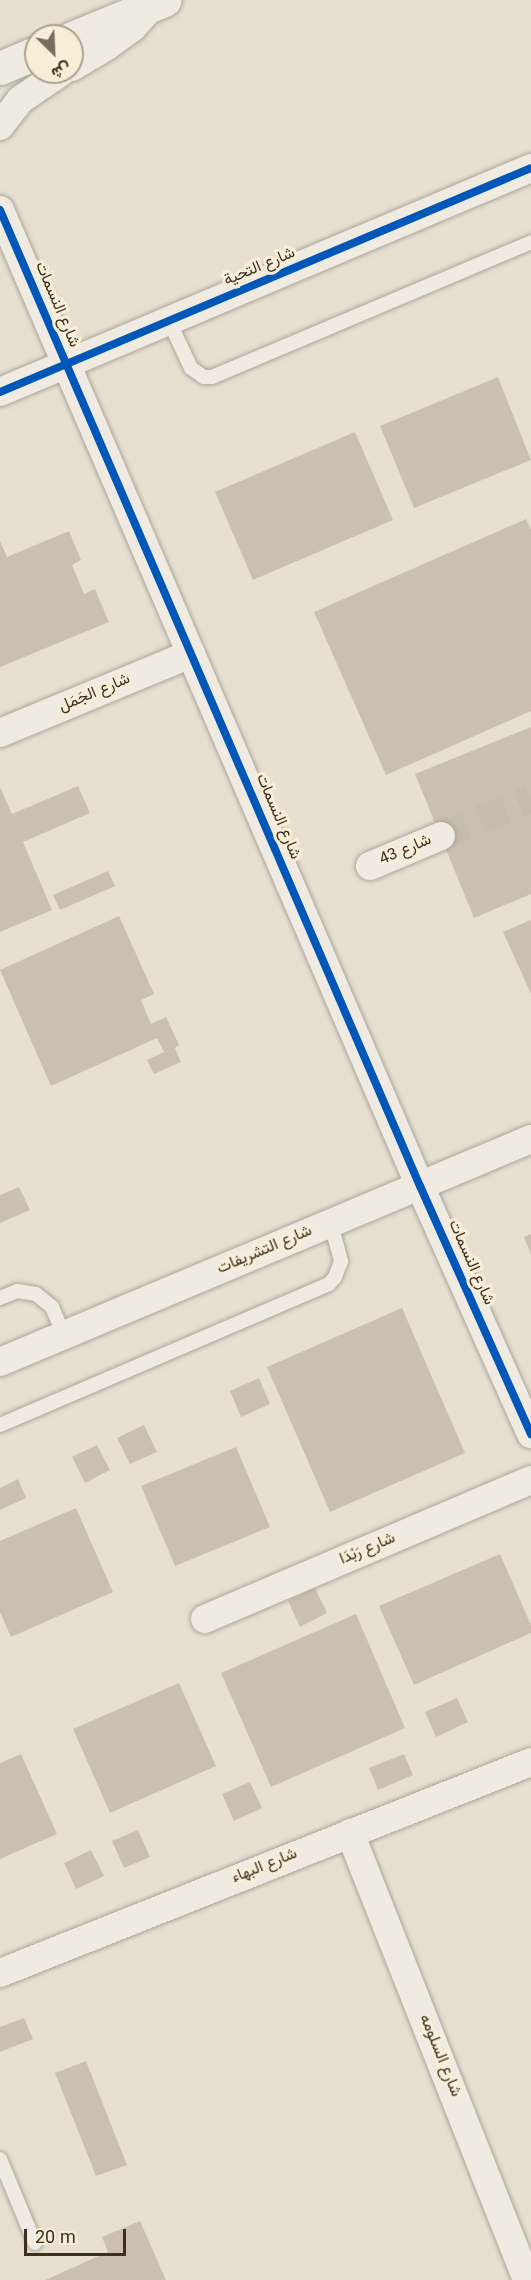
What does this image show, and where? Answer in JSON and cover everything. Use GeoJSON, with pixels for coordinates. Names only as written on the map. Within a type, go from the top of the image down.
{"type":"FeatureCollection","features":[{"type":"Feature","properties":{"kind":"street"},"geometry":{"type":"LineString","coordinates":[[84,33],[158,3]]}},
{"type":"Feature","properties":{"kind":"street"},"geometry":{"type":"LineString","coordinates":[[84,60],[133,27],[158,3]]}},
{"type":"Feature","properties":{"kind":"street"},"geometry":{"type":"LineString","coordinates":[[0,68],[24,58]]}},
{"type":"Feature","properties":{"kind":"street"},"geometry":{"type":"LineString","coordinates":[[0,126],[20,100],[43,84]]}},
{"type":"Feature","properties":{"kind":"street","name":"شارع التحية"},"geometry":{"type":"LineString","coordinates":[[0,392],[531,168]]}},
{"type":"Feature","properties":{"kind":"street","name":"شارع النسمات"},"geometry":{"type":"LineString","coordinates":[[0,210],[420,1186],[531,1434]]}},
{"type":"Feature","properties":{"kind":"street","name":"شارع الجَمَل"},"geometry":{"type":"LineString","coordinates":[[0,733],[191,654]]}},
{"type":"Feature","properties":{"kind":"street","name":"شارع 43"},"geometry":{"type":"LineString","coordinates":[[370,866],[441,836]]}},
{"type":"Feature","properties":{"kind":"street","name":"شارع التشريفات"},"geometry":{"type":"LineString","coordinates":[[0,1362],[531,1139]]}},
{"type":"Feature","properties":{"kind":"street","name":"شارع رَبْدَا"},"geometry":{"type":"LineString","coordinates":[[205,1619],[531,1480]]}},
{"type":"Feature","properties":{"kind":"street","name":"شارع البهاء"},"geometry":{"type":"LineString","coordinates":[[0,1973],[531,1762]]}},
{"type":"Feature","properties":{"kind":"street","name":"شارع السلومه"},"geometry":{"type":"LineString","coordinates":[[350,1833],[527,2280]]}},
{"type":"Feature","properties":{"kind":"lane"},"geometry":{"type":"LineString","coordinates":[[169,321],[191,368],[204,377],[212,377],[531,242]]}},
{"type":"Feature","properties":{"kind":"lane"},"geometry":{"type":"LineString","coordinates":[[0,1425],[329,1284],[335,1277],[341,1261],[331,1223]]}},
{"type":"Feature","properties":{"kind":"lane"},"geometry":{"type":"LineString","coordinates":[[0,1298],[17,1291],[36,1294],[52,1307],[64,1335]]}},
{"type":"Feature","properties":{"kind":"lane"},"geometry":{"type":"LineString","coordinates":[[0,2159],[35,2243]]}},
{"type":"Feature","properties":{"kind":"building"},"geometry":{"type":"Polygon","coordinates":[[[498,377],[531,460],[414,508],[380,426],[498,377]]]}},
{"type":"Feature","properties":{"kind":"building"},"geometry":{"type":"Polygon","coordinates":[[[355,432],[393,520],[253,580],[215,492],[355,432]]]}},
{"type":"Feature","properties":{"kind":"building"},"geometry":{"type":"Polygon","coordinates":[[[526,519],[531,530],[531,711],[386,775],[314,612],[526,519]]]}},
{"type":"Feature","properties":{"kind":"building"},"geometry":{"type":"Polygon","coordinates":[[[69,531],[81,560],[72,565],[84,594],[95,589],[109,622],[0,667],[0,541],[7,557],[69,531]]]}},
{"type":"Feature","properties":{"kind":"building"},"geometry":{"type":"Polygon","coordinates":[[[531,727],[531,894],[474,918],[415,774],[531,727]]]}},
{"type":"Feature","properties":{"kind":"building"},"geometry":{"type":"Polygon","coordinates":[[[78,786],[90,813],[23,842],[52,910],[0,932],[0,787],[12,814],[78,786]]]}},
{"type":"Feature","properties":{"kind":"building"},"geometry":{"type":"Polygon","coordinates":[[[108,871],[115,886],[60,910],[53,895],[108,871]]]}},
{"type":"Feature","properties":{"kind":"building"},"geometry":{"type":"Polygon","coordinates":[[[119,916],[154,994],[141,1000],[151,1024],[166,1017],[179,1045],[175,1048],[181,1062],[154,1074],[147,1060],[164,1052],[157,1038],[51,1086],[0,970],[119,916]]]}},
{"type":"Feature","properties":{"kind":"building"},"geometry":{"type":"Polygon","coordinates":[[[531,920],[531,994],[503,932],[531,920]]]}},
{"type":"Feature","properties":{"kind":"building"},"geometry":{"type":"Polygon","coordinates":[[[19,1187],[30,1210],[0,1223],[0,1195],[19,1187]]]}},
{"type":"Feature","properties":{"kind":"building"},"geometry":{"type":"Polygon","coordinates":[[[531,1234],[531,1255],[524,1237],[531,1234]]]}},
{"type":"Feature","properties":{"kind":"building"},"geometry":{"type":"Polygon","coordinates":[[[402,1308],[465,1453],[330,1512],[267,1367],[402,1308]]]}},
{"type":"Feature","properties":{"kind":"building"},"geometry":{"type":"Polygon","coordinates":[[[259,1378],[270,1404],[241,1417],[230,1391],[259,1378]]]}},
{"type":"Feature","properties":{"kind":"building"},"geometry":{"type":"Polygon","coordinates":[[[144,1425],[157,1452],[130,1464],[117,1438],[144,1425]]]}},
{"type":"Feature","properties":{"kind":"building"},"geometry":{"type":"Polygon","coordinates":[[[97,1445],[110,1470],[85,1483],[72,1457],[97,1445]]]}},
{"type":"Feature","properties":{"kind":"building"},"geometry":{"type":"Polygon","coordinates":[[[236,1447],[270,1527],[175,1566],[141,1486],[236,1447]]]}},
{"type":"Feature","properties":{"kind":"building"},"geometry":{"type":"Polygon","coordinates":[[[18,1479],[26,1498],[0,1510],[0,1488],[18,1479]]]}},
{"type":"Feature","properties":{"kind":"building"},"geometry":{"type":"Polygon","coordinates":[[[76,1508],[113,1592],[11,1637],[0,1612],[0,1541],[76,1508]]]}},
{"type":"Feature","properties":{"kind":"building"},"geometry":{"type":"Polygon","coordinates":[[[500,1554],[531,1625],[531,1633],[414,1685],[379,1606],[500,1554]]]}},
{"type":"Feature","properties":{"kind":"building"},"geometry":{"type":"Polygon","coordinates":[[[315,1588],[327,1613],[300,1627],[288,1601],[315,1588]]]}},
{"type":"Feature","properties":{"kind":"building"},"geometry":{"type":"Polygon","coordinates":[[[356,1614],[405,1728],[271,1787],[221,1673],[356,1614]]]}},
{"type":"Feature","properties":{"kind":"building"},"geometry":{"type":"Polygon","coordinates":[[[179,1683],[216,1766],[110,1813],[73,1729],[179,1683]]]}},
{"type":"Feature","properties":{"kind":"building"},"geometry":{"type":"Polygon","coordinates":[[[457,1698],[468,1722],[436,1737],[425,1712],[457,1698]]]}},
{"type":"Feature","properties":{"kind":"building"},"geometry":{"type":"Polygon","coordinates":[[[21,1754],[57,1834],[0,1859],[0,1763],[21,1754]]]}},
{"type":"Feature","properties":{"kind":"building"},"geometry":{"type":"Polygon","coordinates":[[[404,1754],[413,1775],[378,1790],[369,1768],[404,1754]]]}},
{"type":"Feature","properties":{"kind":"building"},"geometry":{"type":"Polygon","coordinates":[[[250,1782],[262,1808],[234,1821],[222,1794],[250,1782]]]}},
{"type":"Feature","properties":{"kind":"building"},"geometry":{"type":"Polygon","coordinates":[[[138,1830],[150,1857],[124,1868],[112,1841],[138,1830]]]}},
{"type":"Feature","properties":{"kind":"building"},"geometry":{"type":"Polygon","coordinates":[[[91,1850],[104,1876],[76,1889],[64,1863],[91,1850]]]}},
{"type":"Feature","properties":{"kind":"building"},"geometry":{"type":"Polygon","coordinates":[[[24,2018],[33,2039],[0,2052],[0,2027],[24,2018]]]}},
{"type":"Feature","properties":{"kind":"building"},"geometry":{"type":"Polygon","coordinates":[[[86,2061],[127,2165],[96,2176],[55,2073],[86,2061]]]}},
{"type":"Feature","properties":{"kind":"building"},"geometry":{"type":"Polygon","coordinates":[[[140,2221],[166,2280],[45,2280],[108,2252],[102,2237],[140,2221]]]}},
{"type":"Feature","properties":{"kind":"tunnel"},"geometry":{"type":"LineString","coordinates":[[441,836],[531,799]]}},
{"type":"Feature","properties":{"kind":"cycle path"},"geometry":{"type":"LineString","coordinates":[[0,392],[531,168]]}},
{"type":"Feature","properties":{"kind":"cycle path"},"geometry":{"type":"LineString","coordinates":[[0,210],[420,1186],[531,1434]]}}]}
